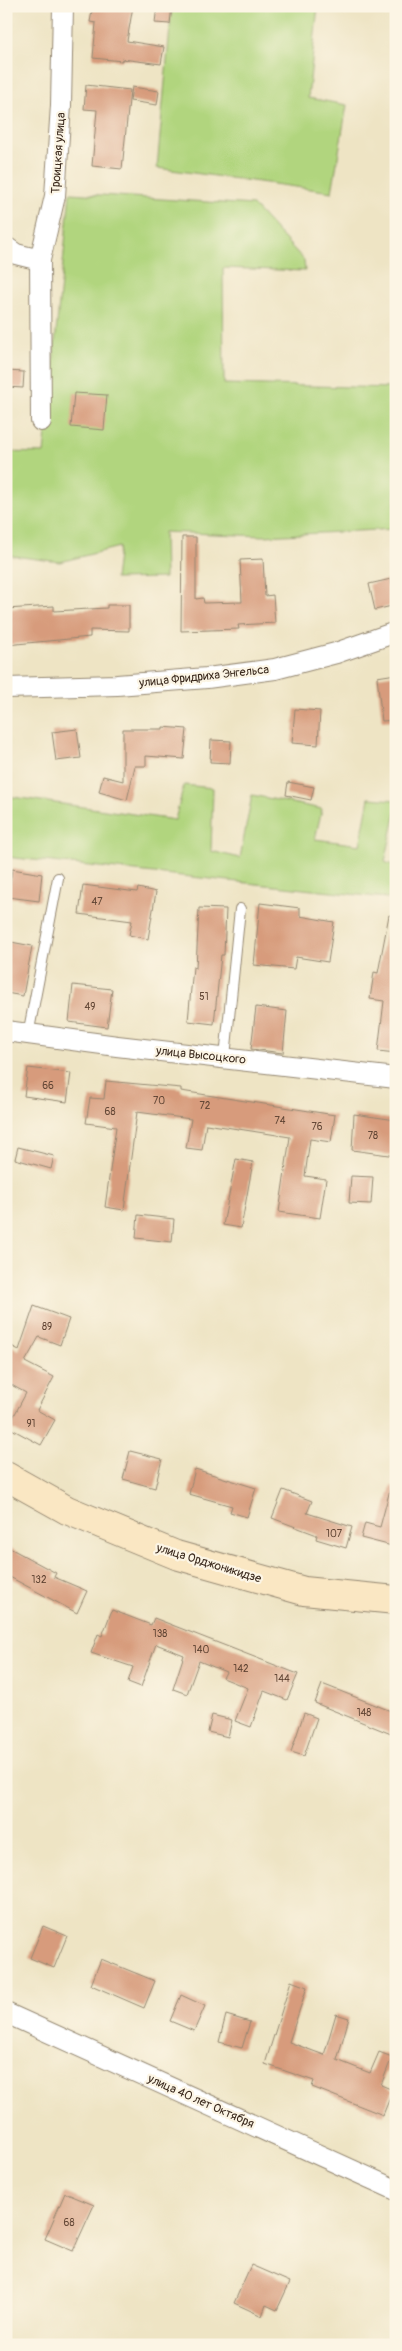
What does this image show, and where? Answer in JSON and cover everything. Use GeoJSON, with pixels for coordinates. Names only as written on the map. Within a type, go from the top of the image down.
{"type":"FeatureCollection","features":[{"type":"Feature","properties":{"kind":"main road","name":"улица Орджоникидзе"},"geometry":{"type":"LineString","coordinates":[[6,1476],[66,1510],[176,1555],[304,1591],[396,1600]]}},
{"type":"Feature","properties":{"kind":"street","name":"Троицкая улица"},"geometry":{"type":"LineString","coordinates":[[40,421],[40,260],[55,196],[61,105],[63,6]]}},
{"type":"Feature","properties":{"kind":"street"},"geometry":{"type":"LineString","coordinates":[[6,247],[16,254],[40,260]]}},
{"type":"Feature","properties":{"kind":"street","name":"улица Фридриха Энгельса"},"geometry":{"type":"LineString","coordinates":[[6,688],[117,685],[207,678],[275,669],[336,653],[396,632]]}},
{"type":"Feature","properties":{"kind":"street","name":"улица Высоцкого"},"geometry":{"type":"LineString","coordinates":[[6,1031],[396,1078]]}},
{"type":"Feature","properties":{"kind":"street","name":"улица 40 лет Октября"},"geometry":{"type":"LineString","coordinates":[[6,2013],[396,2190]]}},
{"type":"Feature","properties":{"kind":"lane"},"geometry":{"type":"LineString","coordinates":[[28,1035],[58,878]]}},
{"type":"Feature","properties":{"kind":"lane"},"geometry":{"type":"LineString","coordinates":[[225,1058],[240,909]]}},
{"type":"Feature","properties":{"kind":"green space"},"geometry":{"type":"Polygon","coordinates":[[[172,6],[318,6],[308,98],[347,105],[332,192],[157,168],[172,6]]]}},
{"type":"Feature","properties":{"kind":"green space"},"geometry":{"type":"Polygon","coordinates":[[[70,193],[253,205],[304,260],[305,271],[223,268],[224,384],[396,388],[395,529],[264,536],[164,532],[165,578],[115,579],[119,547],[60,562],[6,555],[6,452],[44,453],[70,193]]]}},
{"type":"Feature","properties":{"kind":"green space"},"geometry":{"type":"Polygon","coordinates":[[[184,785],[213,788],[211,851],[240,858],[252,795],[322,809],[315,839],[360,845],[369,798],[396,800],[396,812],[385,862],[396,866],[396,899],[6,857],[6,796],[175,820],[184,785]]]}},
{"type":"Feature","properties":{"kind":"building"},"geometry":{"type":"Polygon","coordinates":[[[93,6],[133,6],[127,41],[164,47],[161,64],[122,59],[122,61],[93,58],[96,23],[90,22],[93,6]]]}},
{"type":"Feature","properties":{"kind":"building"},"geometry":{"type":"Polygon","coordinates":[[[157,6],[172,6],[170,24],[155,23],[157,6]]]}},
{"type":"Feature","properties":{"kind":"building"},"geometry":{"type":"Polygon","coordinates":[[[86,85],[130,90],[122,169],[92,166],[97,110],[84,109],[86,85]]]}},
{"type":"Feature","properties":{"kind":"building"},"geometry":{"type":"Polygon","coordinates":[[[132,87],[159,91],[157,105],[130,101],[132,87]]]}},
{"type":"Feature","properties":{"kind":"building"},"geometry":{"type":"Polygon","coordinates":[[[6,371],[24,372],[23,388],[6,387],[6,371]]]}},
{"type":"Feature","properties":{"kind":"building"},"geometry":{"type":"Polygon","coordinates":[[[74,393],[107,395],[104,430],[71,427],[74,393]]]}},
{"type":"Feature","properties":{"kind":"building"},"geometry":{"type":"Polygon","coordinates":[[[182,537],[196,537],[196,599],[203,598],[204,603],[242,602],[240,560],[263,559],[265,596],[273,595],[275,623],[238,625],[239,629],[181,631],[182,537]]]}},
{"type":"Feature","properties":{"kind":"building"},"geometry":{"type":"Polygon","coordinates":[[[391,579],[396,605],[375,610],[369,584],[391,579]]]}},
{"type":"Feature","properties":{"kind":"building"},"geometry":{"type":"Polygon","coordinates":[[[107,605],[129,605],[129,631],[90,630],[90,637],[6,645],[6,609],[54,606],[54,611],[107,608],[107,605]]]}},
{"type":"Feature","properties":{"kind":"building"},"geometry":{"type":"Polygon","coordinates":[[[396,674],[396,720],[382,721],[377,677],[396,674]]]}},
{"type":"Feature","properties":{"kind":"building"},"geometry":{"type":"Polygon","coordinates":[[[295,709],[320,711],[318,745],[292,743],[295,709]]]}},
{"type":"Feature","properties":{"kind":"building"},"geometry":{"type":"Polygon","coordinates":[[[163,727],[187,729],[184,759],[146,756],[146,766],[135,766],[127,800],[99,792],[103,776],[123,781],[123,729],[163,729],[163,727]]]}},
{"type":"Feature","properties":{"kind":"building"},"geometry":{"type":"Polygon","coordinates":[[[77,729],[81,758],[56,761],[52,732],[77,729]]]}},
{"type":"Feature","properties":{"kind":"building"},"geometry":{"type":"Polygon","coordinates":[[[211,740],[231,741],[230,763],[210,762],[211,740]]]}},
{"type":"Feature","properties":{"kind":"building"},"geometry":{"type":"Polygon","coordinates":[[[288,782],[314,787],[311,800],[286,795],[288,782]]]}},
{"type":"Feature","properties":{"kind":"building"},"geometry":{"type":"Polygon","coordinates":[[[12,869],[42,874],[39,901],[8,897],[12,869]]]}},
{"type":"Feature","properties":{"kind":"building"},"geometry":{"type":"Polygon","coordinates":[[[83,885],[137,892],[138,888],[156,892],[148,939],[129,935],[132,921],[79,914],[83,885]]]}},
{"type":"Feature","properties":{"kind":"building"},"geometry":{"type":"Polygon","coordinates":[[[260,903],[300,908],[300,916],[334,922],[328,962],[296,957],[294,969],[254,965],[260,903]]]}},
{"type":"Feature","properties":{"kind":"building"},"geometry":{"type":"Polygon","coordinates":[[[199,908],[226,909],[224,955],[221,955],[214,1024],[188,1021],[193,967],[196,968],[199,908]]]}},
{"type":"Feature","properties":{"kind":"building"},"geometry":{"type":"Polygon","coordinates":[[[389,915],[396,916],[396,1053],[378,1051],[384,1001],[370,999],[374,972],[378,973],[389,915]]]}},
{"type":"Feature","properties":{"kind":"building"},"geometry":{"type":"Polygon","coordinates":[[[6,941],[32,946],[23,996],[6,993],[6,941]]]}},
{"type":"Feature","properties":{"kind":"building"},"geometry":{"type":"Polygon","coordinates":[[[73,985],[112,989],[107,1027],[69,1022],[73,985]]]}},
{"type":"Feature","properties":{"kind":"building"},"geometry":{"type":"Polygon","coordinates":[[[256,1007],[287,1011],[283,1053],[251,1049],[256,1007]]]}},
{"type":"Feature","properties":{"kind":"building"},"geometry":{"type":"Polygon","coordinates":[[[28,1068],[71,1073],[67,1102],[24,1096],[28,1068]]]}},
{"type":"Feature","properties":{"kind":"building"},"geometry":{"type":"Polygon","coordinates":[[[106,1081],[181,1088],[181,1091],[335,1115],[331,1142],[310,1139],[305,1176],[326,1179],[320,1218],[279,1212],[290,1137],[206,1124],[202,1150],[186,1148],[191,1119],[137,1112],[124,1210],[105,1207],[116,1127],[86,1123],[90,1098],[104,1099],[106,1081]]]}},
{"type":"Feature","properties":{"kind":"building"},"geometry":{"type":"Polygon","coordinates":[[[354,1114],[396,1120],[396,1156],[352,1150],[354,1114]]]}},
{"type":"Feature","properties":{"kind":"building"},"geometry":{"type":"Polygon","coordinates":[[[18,1147],[54,1156],[51,1169],[15,1159],[18,1147]]]}},
{"type":"Feature","properties":{"kind":"building"},"geometry":{"type":"Polygon","coordinates":[[[236,1159],[253,1162],[241,1228],[223,1225],[236,1159]]]}},
{"type":"Feature","properties":{"kind":"building"},"geometry":{"type":"Polygon","coordinates":[[[351,1176],[373,1177],[371,1204],[349,1203],[351,1176]]]}},
{"type":"Feature","properties":{"kind":"building"},"geometry":{"type":"Polygon","coordinates":[[[138,1215],[174,1219],[172,1242],[136,1238],[138,1215]]]}},
{"type":"Feature","properties":{"kind":"building"},"geometry":{"type":"Polygon","coordinates":[[[34,1306],[69,1319],[60,1345],[39,1337],[25,1362],[54,1377],[37,1410],[55,1420],[41,1445],[8,1427],[26,1393],[6,1382],[6,1343],[19,1350],[34,1306]]]}},
{"type":"Feature","properties":{"kind":"building"},"geometry":{"type":"Polygon","coordinates":[[[130,1451],[162,1459],[155,1488],[123,1479],[130,1451]]]}},
{"type":"Feature","properties":{"kind":"building"},"geometry":{"type":"Polygon","coordinates":[[[195,1469],[256,1488],[247,1517],[230,1512],[232,1506],[189,1494],[195,1469]]]}},
{"type":"Feature","properties":{"kind":"building"},"geometry":{"type":"Polygon","coordinates":[[[391,1486],[396,1487],[396,1547],[361,1538],[365,1523],[380,1527],[391,1486]]]}},
{"type":"Feature","properties":{"kind":"building"},"geometry":{"type":"Polygon","coordinates":[[[283,1490],[312,1501],[307,1513],[352,1527],[346,1548],[316,1539],[317,1535],[272,1518],[283,1490]]]}},
{"type":"Feature","properties":{"kind":"building"},"geometry":{"type":"Polygon","coordinates":[[[6,1546],[56,1573],[54,1577],[87,1591],[77,1613],[6,1575],[6,1546]]]}},
{"type":"Feature","properties":{"kind":"building"},"geometry":{"type":"Polygon","coordinates":[[[112,1610],[151,1625],[154,1618],[298,1674],[287,1700],[264,1691],[251,1727],[235,1721],[248,1688],[223,1678],[226,1672],[199,1661],[187,1694],[173,1689],[184,1655],[156,1644],[141,1687],[128,1682],[133,1667],[91,1653],[98,1634],[102,1636],[112,1610]]]}},
{"type":"Feature","properties":{"kind":"building"},"geometry":{"type":"Polygon","coordinates":[[[322,1684],[396,1713],[396,1736],[315,1703],[322,1684]]]}},
{"type":"Feature","properties":{"kind":"building"},"geometry":{"type":"Polygon","coordinates":[[[304,1713],[317,1718],[304,1756],[291,1752],[304,1713]]]}},
{"type":"Feature","properties":{"kind":"building"},"geometry":{"type":"Polygon","coordinates":[[[212,1715],[232,1720],[228,1737],[208,1732],[212,1715]]]}},
{"type":"Feature","properties":{"kind":"building"},"geometry":{"type":"Polygon","coordinates":[[[43,1926],[67,1936],[54,1968],[30,1958],[43,1926]]]}},
{"type":"Feature","properties":{"kind":"building"},"geometry":{"type":"Polygon","coordinates":[[[101,1959],[155,1981],[144,2008],[91,1985],[101,1959]]]}},
{"type":"Feature","properties":{"kind":"building"},"geometry":{"type":"Polygon","coordinates":[[[291,1981],[307,1987],[289,2042],[324,2055],[336,2014],[349,2018],[337,2060],[370,2073],[379,2052],[392,2057],[381,2085],[393,2090],[383,2115],[312,2087],[314,2081],[265,2064],[291,1981]]]}},
{"type":"Feature","properties":{"kind":"building"},"geometry":{"type":"Polygon","coordinates":[[[181,1995],[205,2006],[194,2031],[170,2021],[181,1995]]]}},
{"type":"Feature","properties":{"kind":"building"},"geometry":{"type":"Polygon","coordinates":[[[226,2015],[250,2022],[242,2048],[219,2042],[226,2015]]]}},
{"type":"Feature","properties":{"kind":"building"},"geometry":{"type":"Polygon","coordinates":[[[65,2193],[94,2205],[73,2251],[45,2239],[65,2193]]]}},
{"type":"Feature","properties":{"kind":"building"},"geometry":{"type":"Polygon","coordinates":[[[251,2265],[290,2282],[277,2310],[266,2305],[262,2316],[234,2303],[251,2265]]]}}]}
